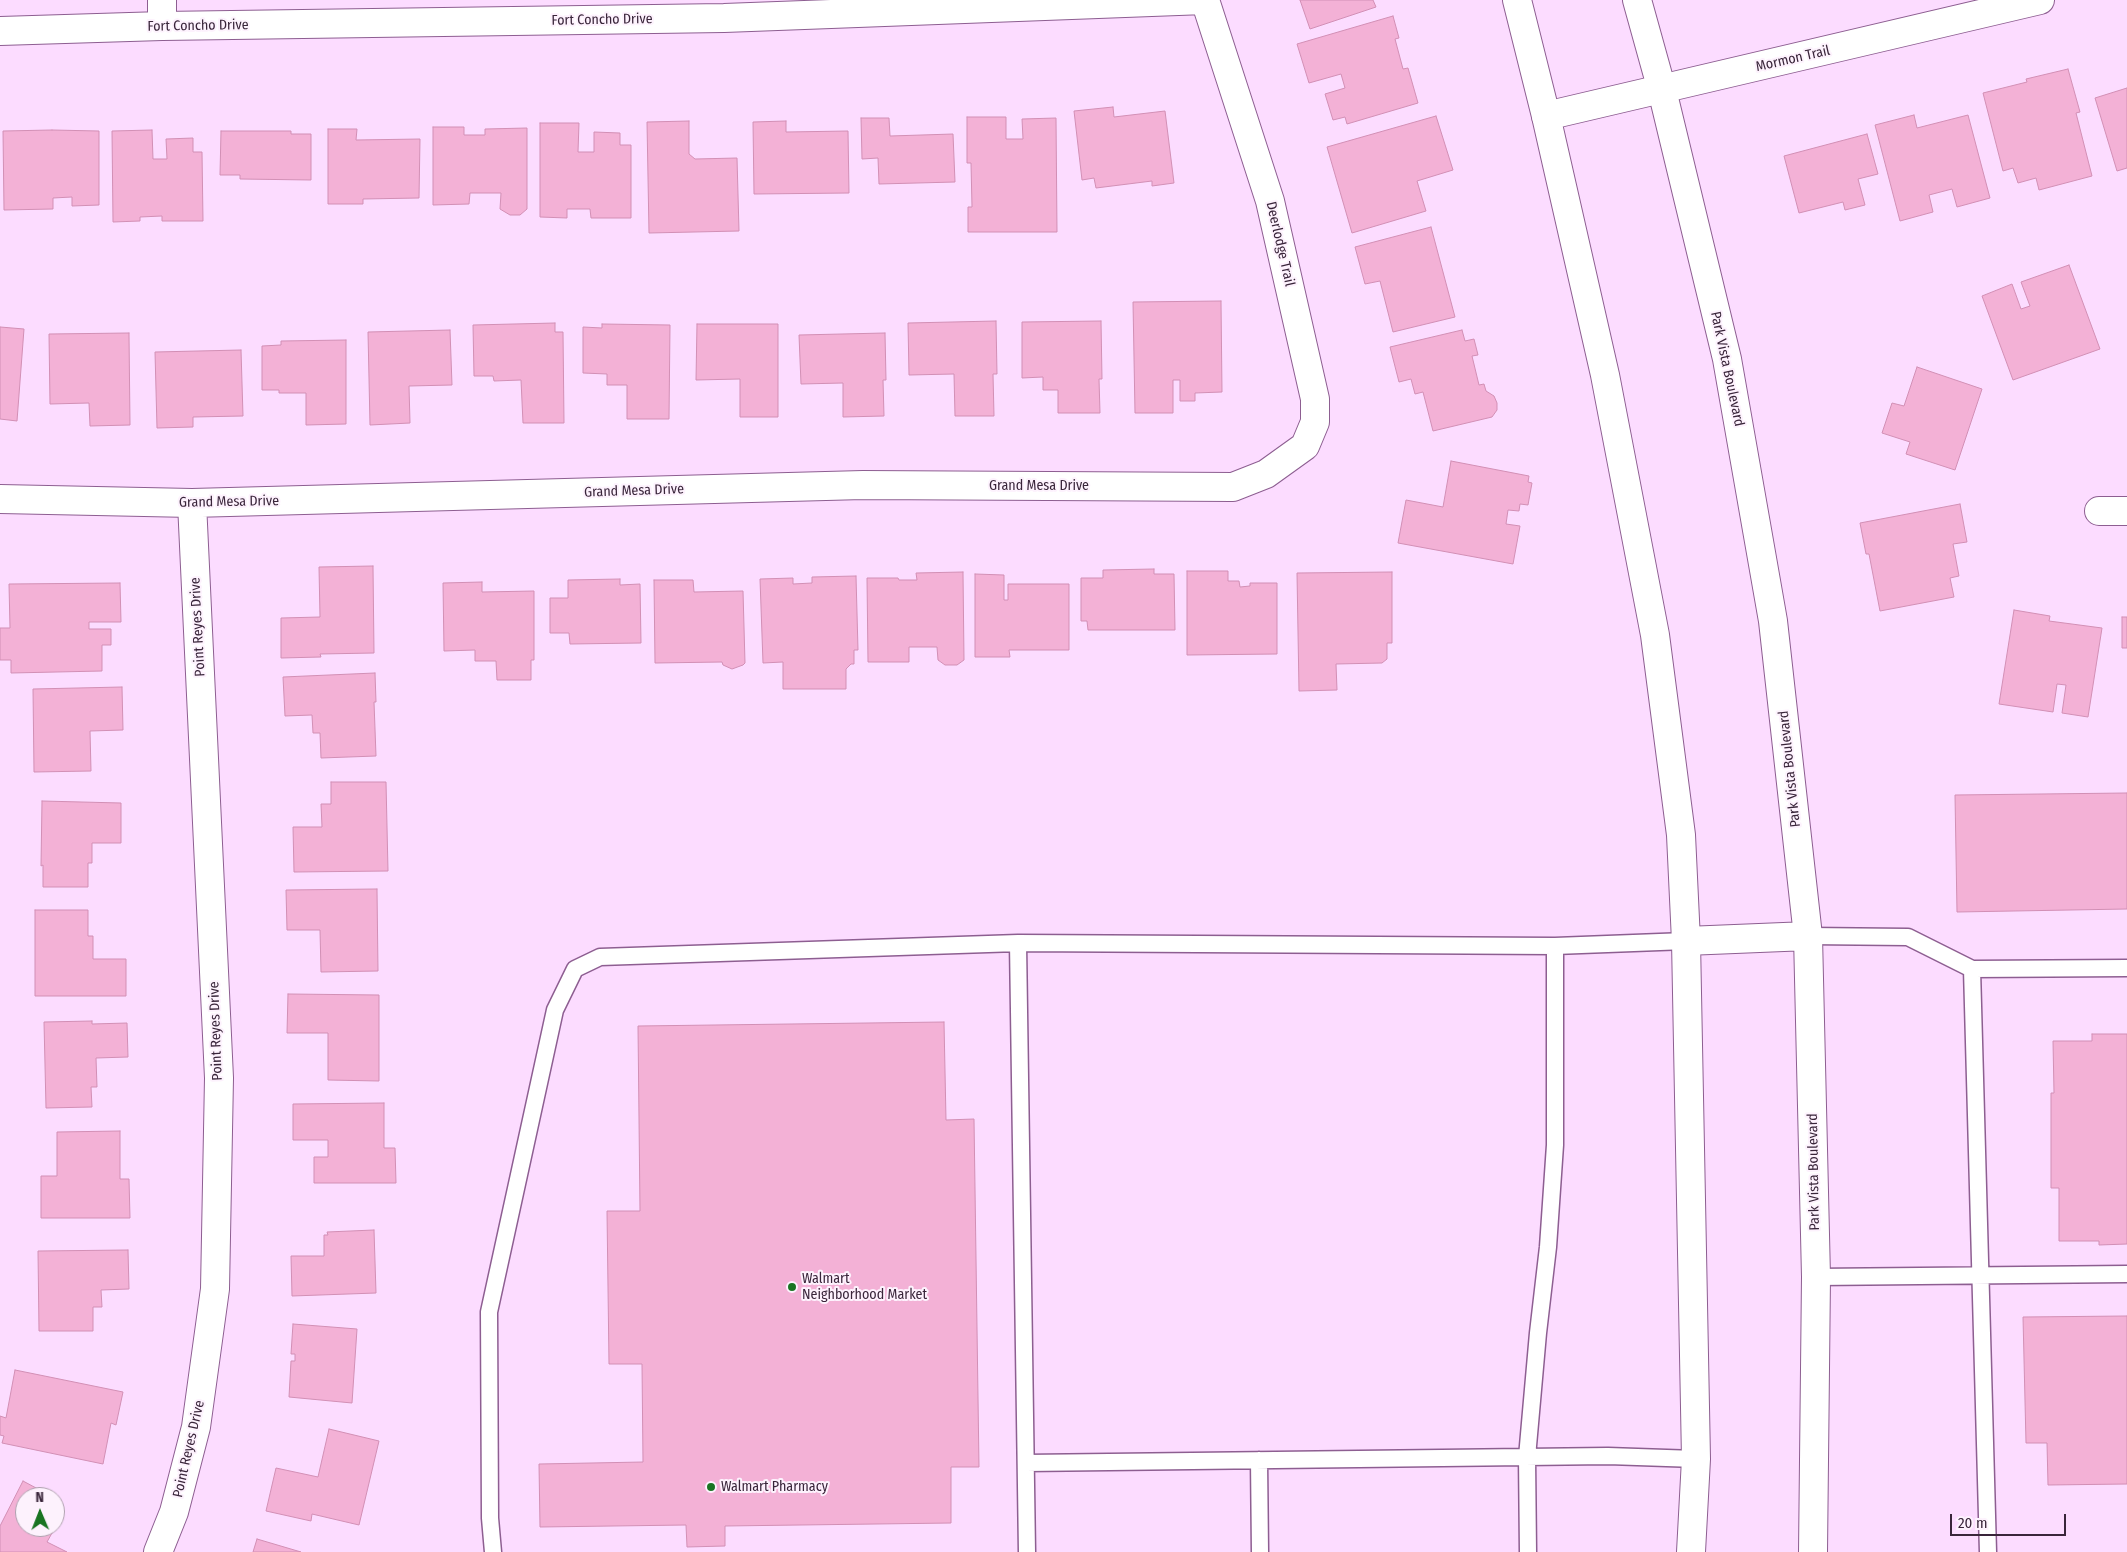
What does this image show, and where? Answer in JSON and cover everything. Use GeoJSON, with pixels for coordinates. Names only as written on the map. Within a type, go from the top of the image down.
{"type":"FeatureCollection","features":[{"type":"Feature","properties":{"kind":"street","name":"Fort Concho Drive"},"geometry":{"type":"LineString","coordinates":[[0,31],[11,32],[162,13],[724,18],[1205,0]]}},
{"type":"Feature","properties":{"kind":"street","name":"Deerlodge Trail"},"geometry":{"type":"LineString","coordinates":[[1205,0],[1270,201],[1315,399],[1315,422],[1305,446],[1266,474]]}},
{"type":"Feature","properties":{"kind":"street"},"geometry":{"type":"LineString","coordinates":[[1517,0],[1546,116],[1605,375],[1655,635],[1681,835],[1686,941],[1696,1459],[1691,1552]]}},
{"type":"Feature","properties":{"kind":"street","name":"Park Vista Boulevard"},"geometry":{"type":"LineString","coordinates":[[1637,0],[1662,90],[1727,359],[1773,621],[1808,936],[1816,1277],[1813,1552]]}},
{"type":"Feature","properties":{"kind":"street","name":"Mormon Trail"},"geometry":{"type":"LineString","coordinates":[[1546,116],[2040,0]]}},
{"type":"Feature","properties":{"kind":"street","name":"Grand Mesa Drive"},"geometry":{"type":"LineString","coordinates":[[0,499],[192,504],[863,485],[1234,487],[1266,474]]}},
{"type":"Feature","properties":{"kind":"street","name":"Point Reyes Drive"},"geometry":{"type":"LineString","coordinates":[[158,1552],[174,1512],[196,1426],[215,1289],[219,1078],[192,504]]}},
{"type":"Feature","properties":{"kind":"street"},"geometry":{"type":"LineString","coordinates":[[2099,511],[2127,511]]}},
{"type":"Feature","properties":{"kind":"street"},"geometry":{"type":"LineString","coordinates":[[1686,941],[1808,936]]}},
{"type":"Feature","properties":{"kind":"street"},"geometry":{"type":"LineString","coordinates":[[1672,1552],[1696,1459]]}},
{"type":"Feature","properties":{"kind":"street"},"geometry":{"type":"LineString","coordinates":[[1813,1518],[1826,1552]]}},
{"type":"Feature","properties":{"kind":"lane"},"geometry":{"type":"LineString","coordinates":[[1808,936],[1908,937],[1972,969],[2127,968]]}},
{"type":"Feature","properties":{"kind":"lane"},"geometry":{"type":"LineString","coordinates":[[493,1552],[490,1518],[488,1312],[555,1010],[575,969],[600,957],[1018,944],[1555,946],[1686,941]]}},
{"type":"Feature","properties":{"kind":"lane"},"geometry":{"type":"LineString","coordinates":[[1018,944],[1027,1552]]}},
{"type":"Feature","properties":{"kind":"lane"},"geometry":{"type":"LineString","coordinates":[[1528,1552],[1527,1457],[1548,1247],[1555,1146],[1555,946]]}},
{"type":"Feature","properties":{"kind":"lane"},"geometry":{"type":"LineString","coordinates":[[1972,969],[1988,1552]]}},
{"type":"Feature","properties":{"kind":"lane"},"geometry":{"type":"LineString","coordinates":[[1816,1277],[2127,1274]]}},
{"type":"Feature","properties":{"kind":"lane"},"geometry":{"type":"LineString","coordinates":[[1026,1463],[1608,1456],[1696,1459]]}},
{"type":"Feature","properties":{"kind":"lane"},"geometry":{"type":"LineString","coordinates":[[1259,1460],[1260,1552]]}},
{"type":"Feature","properties":{"kind":"building"},"geometry":{"type":"Polygon","coordinates":[[[1300,0],[1373,0],[1376,7],[1310,29],[1300,0]]]}},
{"type":"Feature","properties":{"kind":"building"},"geometry":{"type":"Polygon","coordinates":[[[1393,16],[1399,38],[1395,39],[1403,69],[1408,68],[1418,103],[1347,124],[1345,117],[1333,120],[1325,94],[1345,88],[1341,74],[1309,83],[1297,44],[1393,16]]]}},
{"type":"Feature","properties":{"kind":"building"},"geometry":{"type":"Polygon","coordinates":[[[2068,69],[2080,112],[2076,113],[2092,176],[2039,190],[2036,178],[2018,183],[2013,168],[2003,171],[1983,93],[2027,82],[2026,79],[2068,69]]]}},
{"type":"Feature","properties":{"kind":"building"},"geometry":{"type":"Polygon","coordinates":[[[2127,88],[2127,168],[2117,171],[2095,98],[2127,88]]]}},
{"type":"Feature","properties":{"kind":"building"},"geometry":{"type":"Polygon","coordinates":[[[1113,107],[1114,117],[1165,111],[1174,183],[1152,186],[1152,181],[1096,188],[1094,178],[1082,180],[1074,111],[1113,107]]]}},
{"type":"Feature","properties":{"kind":"building"},"geometry":{"type":"Polygon","coordinates":[[[1914,115],[1917,128],[1968,115],[1990,198],[1957,207],[1952,189],[1929,195],[1933,212],[1900,221],[1875,125],[1914,115]]]}},
{"type":"Feature","properties":{"kind":"building"},"geometry":{"type":"Polygon","coordinates":[[[1436,116],[1453,170],[1417,181],[1426,211],[1352,233],[1327,147],[1436,116]]]}},
{"type":"Feature","properties":{"kind":"building"},"geometry":{"type":"Polygon","coordinates":[[[967,117],[1006,117],[1006,139],[1023,139],[1022,119],[1056,118],[1057,232],[968,232],[968,207],[972,207],[971,163],[967,163],[967,117]]]}},
{"type":"Feature","properties":{"kind":"building"},"geometry":{"type":"Polygon","coordinates":[[[861,118],[889,118],[890,136],[953,134],[955,182],[879,184],[878,158],[862,159],[861,118]]]}},
{"type":"Feature","properties":{"kind":"building"},"geometry":{"type":"Polygon","coordinates":[[[689,121],[689,154],[695,159],[737,158],[739,231],[649,233],[647,122],[689,121]]]}},
{"type":"Feature","properties":{"kind":"building"},"geometry":{"type":"Polygon","coordinates":[[[786,121],[786,132],[848,131],[849,193],[754,194],[753,122],[786,121]]]}},
{"type":"Feature","properties":{"kind":"building"},"geometry":{"type":"Polygon","coordinates":[[[540,123],[579,123],[578,152],[594,152],[594,132],[620,133],[620,145],[631,145],[631,218],[591,218],[590,209],[567,209],[567,218],[540,217],[540,123]]]}},
{"type":"Feature","properties":{"kind":"building"},"geometry":{"type":"Polygon","coordinates":[[[433,127],[464,127],[464,135],[485,135],[485,129],[527,128],[527,209],[520,215],[510,215],[500,209],[501,193],[470,193],[469,204],[433,205],[433,127]]]}},
{"type":"Feature","properties":{"kind":"building"},"geometry":{"type":"Polygon","coordinates":[[[328,129],[357,129],[356,140],[420,139],[419,198],[363,199],[363,204],[328,204],[328,129]]]}},
{"type":"Feature","properties":{"kind":"building"},"geometry":{"type":"Polygon","coordinates":[[[152,130],[153,159],[167,159],[166,139],[193,138],[193,152],[202,152],[203,221],[162,221],[162,216],[140,217],[140,221],[113,222],[112,131],[152,130]]]}},
{"type":"Feature","properties":{"kind":"building"},"geometry":{"type":"Polygon","coordinates":[[[3,131],[99,131],[99,205],[72,206],[72,197],[53,198],[53,209],[4,210],[3,131]]]}},
{"type":"Feature","properties":{"kind":"building"},"geometry":{"type":"Polygon","coordinates":[[[221,131],[291,131],[291,134],[311,134],[311,180],[240,179],[240,175],[220,175],[221,131]]]}},
{"type":"Feature","properties":{"kind":"building"},"geometry":{"type":"Polygon","coordinates":[[[1867,134],[1878,174],[1858,179],[1865,205],[1845,210],[1843,202],[1799,213],[1784,156],[1867,134]]]}},
{"type":"Feature","properties":{"kind":"building"},"geometry":{"type":"Polygon","coordinates":[[[1431,227],[1455,317],[1393,332],[1380,281],[1365,284],[1355,247],[1431,227]]]}},
{"type":"Feature","properties":{"kind":"building"},"geometry":{"type":"Polygon","coordinates":[[[2069,265],[2100,349],[2013,380],[1982,296],[2012,284],[2021,309],[2030,306],[2021,282],[2069,265]]]}},
{"type":"Feature","properties":{"kind":"building"},"geometry":{"type":"Polygon","coordinates":[[[1221,301],[1222,392],[1195,393],[1195,401],[1180,401],[1180,380],[1173,380],[1173,413],[1135,413],[1133,302],[1221,301]]]}},
{"type":"Feature","properties":{"kind":"building"},"geometry":{"type":"Polygon","coordinates":[[[996,321],[997,374],[993,374],[994,416],[955,416],[954,374],[909,375],[908,323],[996,321]]]}},
{"type":"Feature","properties":{"kind":"building"},"geometry":{"type":"Polygon","coordinates":[[[1101,321],[1102,379],[1099,379],[1100,413],[1058,413],[1058,390],[1043,390],[1043,377],[1022,378],[1022,322],[1101,321]]]}},
{"type":"Feature","properties":{"kind":"building"},"geometry":{"type":"Polygon","coordinates":[[[555,323],[555,332],[563,332],[564,423],[523,423],[521,380],[494,381],[493,376],[474,376],[473,325],[555,323]]]}},
{"type":"Feature","properties":{"kind":"building"},"geometry":{"type":"Polygon","coordinates":[[[602,324],[670,325],[669,419],[627,419],[627,385],[607,385],[607,374],[583,373],[583,327],[602,328],[602,324]]]}},
{"type":"Feature","properties":{"kind":"building"},"geometry":{"type":"Polygon","coordinates":[[[697,324],[778,324],[778,417],[740,417],[740,379],[696,380],[697,324]]]}},
{"type":"Feature","properties":{"kind":"building"},"geometry":{"type":"Polygon","coordinates":[[[0,327],[24,329],[17,421],[0,419],[0,327]]]}},
{"type":"Feature","properties":{"kind":"building"},"geometry":{"type":"Polygon","coordinates":[[[450,330],[452,385],[409,386],[410,423],[370,425],[368,332],[450,330]]]}},
{"type":"Feature","properties":{"kind":"building"},"geometry":{"type":"Polygon","coordinates":[[[1462,330],[1465,341],[1474,339],[1478,355],[1472,356],[1479,385],[1484,384],[1486,391],[1494,396],[1497,410],[1492,417],[1433,431],[1423,392],[1415,394],[1411,379],[1399,382],[1390,347],[1462,330]]]}},
{"type":"Feature","properties":{"kind":"building"},"geometry":{"type":"Polygon","coordinates":[[[129,333],[130,425],[90,426],[89,403],[50,404],[49,334],[129,333]]]}},
{"type":"Feature","properties":{"kind":"building"},"geometry":{"type":"Polygon","coordinates":[[[885,333],[886,380],[883,380],[884,416],[843,417],[843,383],[801,384],[799,335],[885,333]]]}},
{"type":"Feature","properties":{"kind":"building"},"geometry":{"type":"Polygon","coordinates":[[[346,340],[346,424],[306,425],[306,393],[279,393],[279,390],[262,390],[262,346],[281,345],[281,341],[346,340]]]}},
{"type":"Feature","properties":{"kind":"building"},"geometry":{"type":"Polygon","coordinates":[[[241,350],[243,416],[193,417],[193,427],[157,428],[155,352],[241,350]]]}},
{"type":"Feature","properties":{"kind":"building"},"geometry":{"type":"Polygon","coordinates":[[[1917,367],[1982,389],[1955,470],[1906,454],[1910,442],[1882,433],[1892,403],[1904,406],[1917,367]]]}},
{"type":"Feature","properties":{"kind":"building"},"geometry":{"type":"Polygon","coordinates":[[[1451,461],[1529,476],[1528,482],[1532,483],[1528,505],[1520,504],[1519,511],[1508,510],[1506,524],[1520,526],[1513,564],[1398,543],[1406,500],[1443,507],[1451,461]]]}},
{"type":"Feature","properties":{"kind":"building"},"geometry":{"type":"Polygon","coordinates":[[[1960,504],[1967,542],[1953,544],[1959,576],[1950,578],[1954,597],[1880,611],[1869,554],[1866,554],[1860,523],[1960,504]]]}},
{"type":"Feature","properties":{"kind":"building"},"geometry":{"type":"Polygon","coordinates":[[[373,566],[374,653],[320,654],[321,657],[281,658],[281,618],[320,617],[319,567],[373,566]]]}},
{"type":"Feature","properties":{"kind":"building"},"geometry":{"type":"Polygon","coordinates":[[[1154,569],[1154,574],[1174,574],[1175,630],[1088,630],[1087,621],[1081,621],[1081,578],[1103,578],[1103,570],[1154,569]]]}},
{"type":"Feature","properties":{"kind":"building"},"geometry":{"type":"Polygon","coordinates":[[[1187,571],[1228,571],[1228,581],[1239,581],[1240,587],[1250,586],[1250,583],[1277,583],[1277,654],[1187,655],[1187,571]]]}},
{"type":"Feature","properties":{"kind":"building"},"geometry":{"type":"Polygon","coordinates":[[[963,572],[964,660],[957,665],[945,665],[938,660],[937,647],[909,647],[909,662],[868,662],[867,578],[917,580],[916,573],[963,572]]]}},
{"type":"Feature","properties":{"kind":"building"},"geometry":{"type":"Polygon","coordinates":[[[1392,572],[1392,643],[1387,643],[1387,659],[1382,663],[1336,664],[1337,690],[1299,691],[1297,573],[1392,572]]]}},
{"type":"Feature","properties":{"kind":"building"},"geometry":{"type":"Polygon","coordinates":[[[975,574],[1004,575],[1004,600],[1008,600],[1008,584],[1069,584],[1069,650],[1009,650],[1010,657],[975,657],[975,574]]]}},
{"type":"Feature","properties":{"kind":"building"},"geometry":{"type":"Polygon","coordinates":[[[856,576],[858,650],[854,650],[854,664],[851,664],[846,669],[846,689],[783,689],[783,662],[763,663],[760,579],[793,578],[793,584],[812,583],[812,577],[856,576]]]}},
{"type":"Feature","properties":{"kind":"building"},"geometry":{"type":"Polygon","coordinates":[[[620,579],[620,585],[640,584],[641,643],[570,644],[569,633],[550,633],[550,598],[568,598],[568,580],[620,579]]]}},
{"type":"Feature","properties":{"kind":"building"},"geometry":{"type":"Polygon","coordinates":[[[654,580],[693,580],[694,592],[743,591],[745,663],[732,669],[723,665],[722,662],[655,663],[654,580]]]}},
{"type":"Feature","properties":{"kind":"building"},"geometry":{"type":"Polygon","coordinates":[[[482,582],[482,592],[534,591],[534,660],[531,660],[531,680],[497,680],[496,661],[475,661],[475,650],[444,651],[443,583],[482,582]]]}},
{"type":"Feature","properties":{"kind":"building"},"geometry":{"type":"Polygon","coordinates":[[[120,583],[121,622],[89,622],[89,629],[111,629],[111,645],[102,645],[102,671],[11,673],[11,660],[0,660],[0,628],[10,628],[9,584],[120,583]]]}},
{"type":"Feature","properties":{"kind":"building"},"geometry":{"type":"Polygon","coordinates":[[[2014,610],[2050,616],[2049,621],[2102,628],[2088,717],[2062,713],[2066,685],[2057,684],[2053,712],[1999,704],[2014,610]]]}},
{"type":"Feature","properties":{"kind":"building"},"geometry":{"type":"Polygon","coordinates":[[[2122,617],[2127,617],[2127,648],[2122,648],[2122,617]]]}},
{"type":"Feature","properties":{"kind":"building"},"geometry":{"type":"Polygon","coordinates":[[[375,673],[376,756],[321,758],[320,733],[313,733],[312,715],[285,716],[283,677],[375,673]]]}},
{"type":"Feature","properties":{"kind":"building"},"geometry":{"type":"Polygon","coordinates":[[[122,687],[123,730],[90,731],[91,771],[34,772],[33,689],[122,687]]]}},
{"type":"Feature","properties":{"kind":"building"},"geometry":{"type":"Polygon","coordinates":[[[331,782],[386,782],[388,871],[294,872],[293,827],[322,827],[321,804],[331,804],[331,782]]]}},
{"type":"Feature","properties":{"kind":"building"},"geometry":{"type":"Polygon","coordinates":[[[2127,793],[2127,909],[1957,912],[1955,795],[2127,793]]]}},
{"type":"Feature","properties":{"kind":"building"},"geometry":{"type":"Polygon","coordinates":[[[42,801],[121,803],[121,843],[92,843],[92,863],[88,863],[88,887],[43,887],[43,865],[41,866],[42,801]]]}},
{"type":"Feature","properties":{"kind":"building"},"geometry":{"type":"Polygon","coordinates":[[[377,889],[378,971],[321,972],[320,930],[287,930],[286,890],[377,889]]]}},
{"type":"Feature","properties":{"kind":"building"},"geometry":{"type":"Polygon","coordinates":[[[35,910],[88,910],[88,936],[93,936],[93,959],[126,959],[126,996],[35,996],[35,910]]]}},
{"type":"Feature","properties":{"kind":"building"},"geometry":{"type":"Polygon","coordinates":[[[288,994],[379,995],[379,1081],[328,1080],[328,1033],[287,1033],[288,994]]]}},
{"type":"Feature","properties":{"kind":"building"},"geometry":{"type":"Polygon","coordinates":[[[92,1021],[92,1024],[127,1023],[128,1057],[96,1058],[97,1087],[91,1087],[92,1107],[46,1108],[44,1022],[92,1021]]]}},
{"type":"Feature","properties":{"kind":"building","name":"Walmart Neighborhood Market"},"geometry":{"type":"Polygon","coordinates":[[[944,1022],[946,1120],[974,1119],[979,1467],[951,1467],[951,1523],[725,1526],[725,1546],[687,1547],[686,1525],[540,1527],[539,1464],[643,1462],[642,1364],[609,1364],[607,1211],[640,1211],[638,1026],[944,1022]]]}},
{"type":"Feature","properties":{"kind":"building"},"geometry":{"type":"Polygon","coordinates":[[[2092,1034],[2127,1034],[2127,1244],[2099,1245],[2099,1241],[2059,1241],[2059,1188],[2051,1188],[2051,1093],[2054,1093],[2053,1041],[2092,1041],[2092,1034]]]}},
{"type":"Feature","properties":{"kind":"building"},"geometry":{"type":"Polygon","coordinates":[[[384,1103],[384,1148],[395,1148],[396,1183],[314,1183],[314,1157],[328,1157],[328,1140],[293,1140],[293,1104],[384,1103]]]}},
{"type":"Feature","properties":{"kind":"building"},"geometry":{"type":"Polygon","coordinates":[[[120,1131],[120,1179],[129,1179],[130,1218],[41,1218],[41,1176],[57,1176],[57,1132],[120,1131]]]}},
{"type":"Feature","properties":{"kind":"building"},"geometry":{"type":"Polygon","coordinates":[[[374,1230],[376,1293],[292,1296],[291,1256],[324,1256],[324,1235],[328,1235],[327,1232],[374,1230]]]}},
{"type":"Feature","properties":{"kind":"building"},"geometry":{"type":"Polygon","coordinates":[[[128,1250],[129,1289],[101,1290],[102,1307],[93,1307],[93,1331],[39,1331],[38,1251],[128,1250]]]}},
{"type":"Feature","properties":{"kind":"building"},"geometry":{"type":"Polygon","coordinates":[[[2127,1316],[2127,1484],[2048,1485],[2047,1443],[2026,1443],[2023,1317],[2127,1316]]]}},
{"type":"Feature","properties":{"kind":"building"},"geometry":{"type":"Polygon","coordinates":[[[293,1324],[357,1329],[352,1403],[289,1397],[291,1361],[295,1361],[295,1354],[291,1354],[293,1324]]]}},
{"type":"Feature","properties":{"kind":"building"},"geometry":{"type":"Polygon","coordinates":[[[15,1370],[123,1392],[116,1425],[111,1423],[103,1464],[2,1443],[4,1436],[0,1435],[0,1416],[6,1418],[15,1370]]]}},
{"type":"Feature","properties":{"kind":"building"},"geometry":{"type":"Polygon","coordinates":[[[329,1429],[379,1441],[359,1525],[312,1514],[311,1521],[266,1511],[276,1468],[318,1477],[329,1429]]]}},
{"type":"Feature","properties":{"kind":"building"},"geometry":{"type":"Polygon","coordinates":[[[23,1481],[34,1487],[20,1487],[23,1481]]]}},
{"type":"Feature","properties":{"kind":"building"},"geometry":{"type":"Polygon","coordinates":[[[15,1497],[15,1537],[50,1537],[47,1542],[67,1552],[0,1552],[0,1526],[15,1497]]]}},
{"type":"Feature","properties":{"kind":"building"},"geometry":{"type":"Polygon","coordinates":[[[257,1539],[301,1552],[253,1552],[257,1539]]]}},
{"type":"Feature","properties":{"kind":"place","name":"Walmart Neighborhood Market"},"geometry":{"type":"Point","coordinates":[792,1287]}},
{"type":"Feature","properties":{"kind":"place","name":"Walmart Pharmacy"},"geometry":{"type":"Point","coordinates":[711,1487]}}]}
